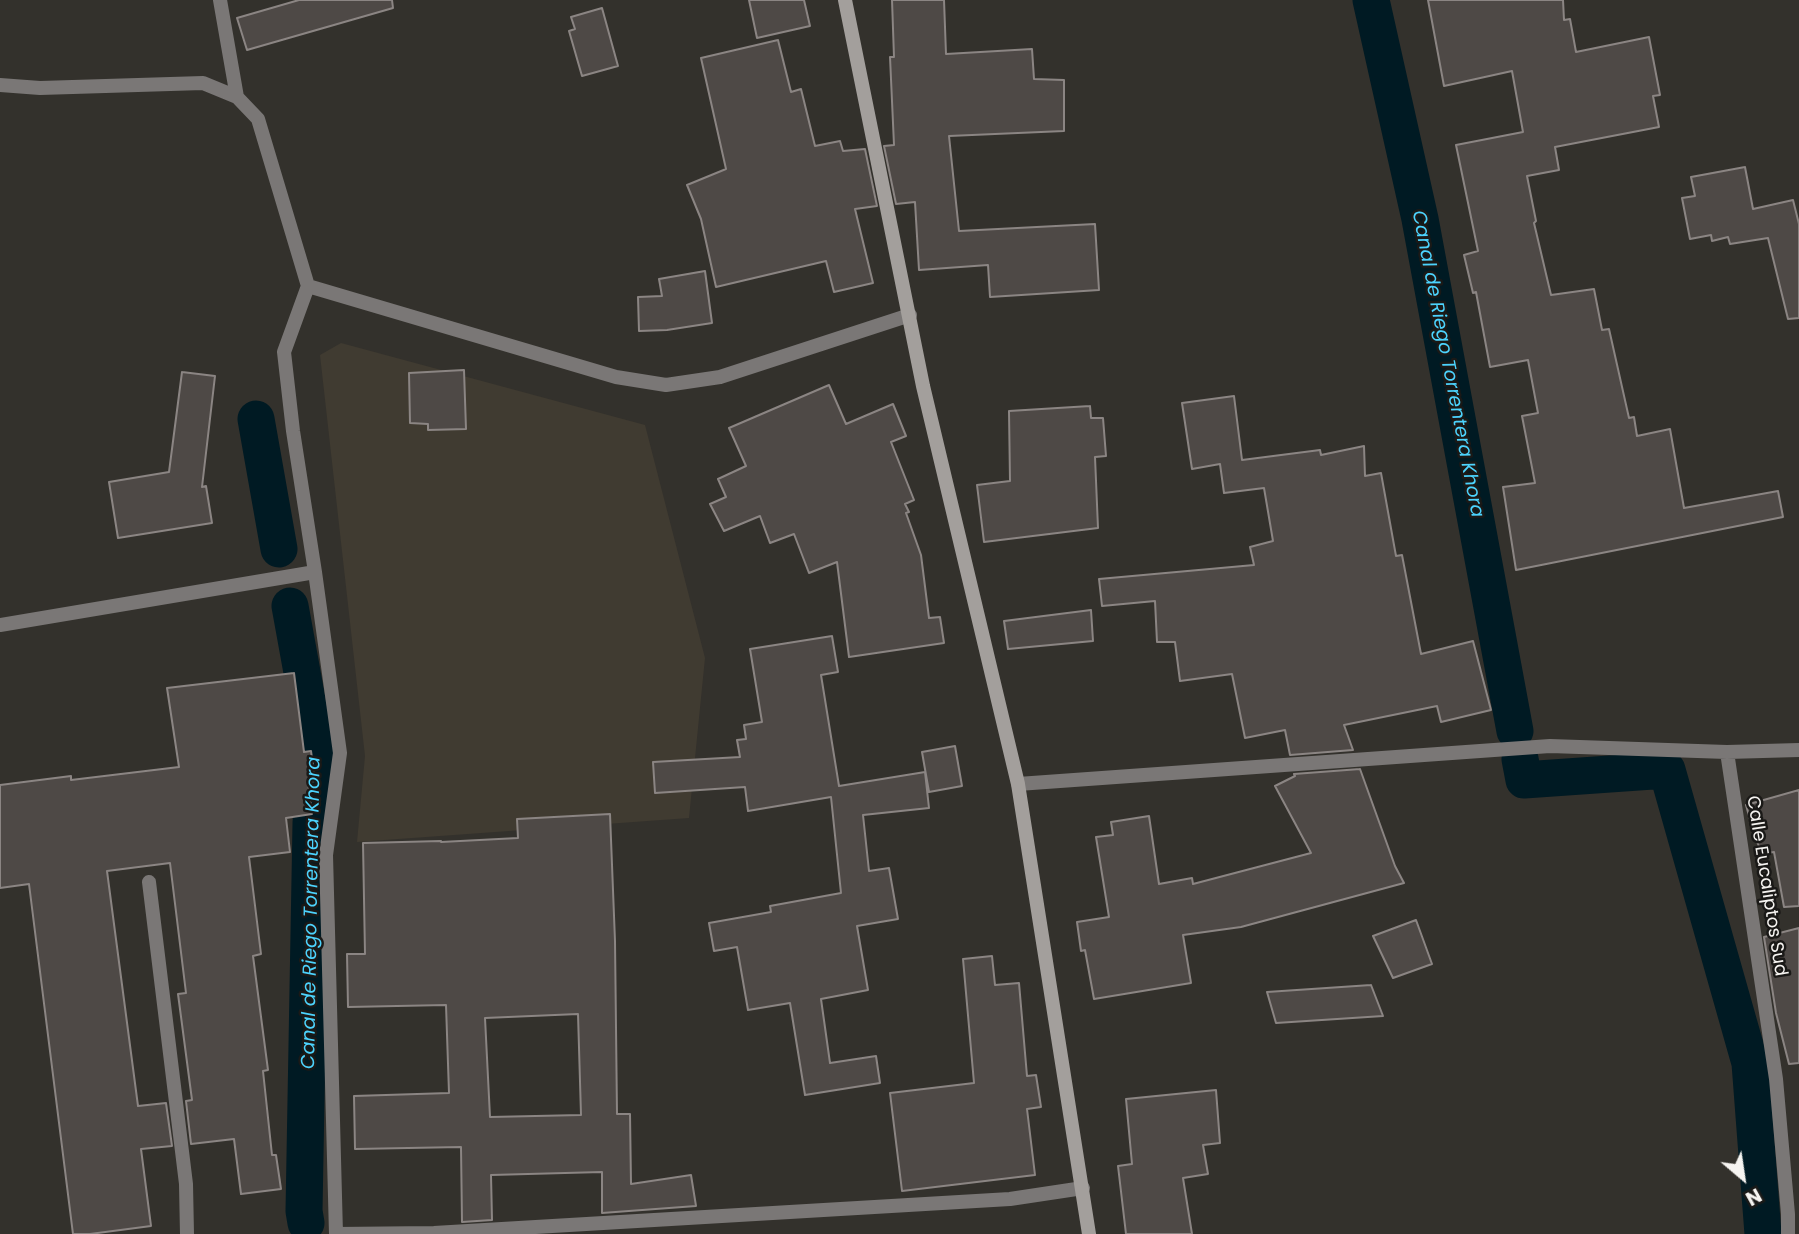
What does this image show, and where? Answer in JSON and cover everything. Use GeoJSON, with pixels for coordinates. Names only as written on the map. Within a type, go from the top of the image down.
{"type":"FeatureCollection","features":[{"type":"Feature","properties":{"kind":"main road"},"geometry":{"type":"LineString","coordinates":[[845,0],[923,386],[1018,784],[1089,1234]]}},
{"type":"Feature","properties":{"kind":"street"},"geometry":{"type":"LineString","coordinates":[[220,0],[237,97]]}},
{"type":"Feature","properties":{"kind":"street"},"geometry":{"type":"LineString","coordinates":[[0,85],[40,88],[203,83],[237,97],[258,119],[308,286],[284,352],[340,753],[326,855],[336,1234],[434,1233],[996,1200],[1083,1188]]}},
{"type":"Feature","properties":{"kind":"street"},"geometry":{"type":"LineString","coordinates":[[308,286],[616,377],[666,384],[720,377],[910,315]]}},
{"type":"Feature","properties":{"kind":"street"},"geometry":{"type":"LineString","coordinates":[[0,625],[315,572]]}},
{"type":"Feature","properties":{"kind":"street"},"geometry":{"type":"LineString","coordinates":[[1018,784],[1550,746],[1727,752],[1799,750]]}},
{"type":"Feature","properties":{"kind":"street","name":"Calle Eucaliptos Sud"},"geometry":{"type":"LineString","coordinates":[[1727,752],[1776,1079],[1788,1234]]}},
{"type":"Feature","properties":{"kind":"street"},"geometry":{"type":"LineString","coordinates":[[149,882],[186,1184],[187,1234]]}},
{"type":"Feature","properties":{"kind":"shaded area"},"geometry":{"type":"Polygon","coordinates":[[[341,343],[645,425],[705,658],[689,818],[357,842],[365,756],[320,355],[341,343]]]}},
{"type":"Feature","properties":{"kind":"building"},"geometry":{"type":"Polygon","coordinates":[[[299,0],[392,0],[393,8],[247,50],[237,18],[299,0]]]}},
{"type":"Feature","properties":{"kind":"building"},"geometry":{"type":"Polygon","coordinates":[[[749,0],[804,0],[810,26],[757,38],[749,0]]]}},
{"type":"Feature","properties":{"kind":"building"},"geometry":{"type":"Polygon","coordinates":[[[892,0],[944,0],[946,54],[1032,49],[1034,79],[1064,80],[1064,131],[949,136],[959,231],[1095,224],[1099,290],[990,297],[988,265],[919,270],[915,202],[896,204],[884,146],[894,145],[890,57],[894,57],[892,0]]]}},
{"type":"Feature","properties":{"kind":"building"},"geometry":{"type":"Polygon","coordinates":[[[1428,0],[1563,0],[1564,20],[1570,19],[1576,52],[1649,37],[1660,95],[1653,96],[1659,127],[1555,147],[1559,170],[1527,176],[1536,221],[1534,223],[1551,295],[1594,289],[1602,330],[1609,329],[1629,418],[1634,417],[1637,436],[1670,429],[1684,508],[1778,491],[1783,517],[1516,570],[1503,487],[1535,483],[1522,416],[1538,413],[1528,360],[1490,367],[1476,292],[1473,293],[1464,255],[1478,251],[1456,145],[1523,132],[1512,71],[1444,86],[1428,0]]]}},
{"type":"Feature","properties":{"kind":"building"},"geometry":{"type":"Polygon","coordinates":[[[602,8],[618,66],[582,76],[569,31],[575,29],[571,17],[602,8]]]}},
{"type":"Feature","properties":{"kind":"building"},"geometry":{"type":"Polygon","coordinates":[[[778,40],[791,92],[801,89],[815,146],[840,141],[843,151],[865,149],[877,206],[855,209],[873,283],[834,292],[826,261],[716,287],[701,219],[687,185],[726,169],[701,58],[778,40]]]}},
{"type":"Feature","properties":{"kind":"building"},"geometry":{"type":"Polygon","coordinates":[[[1745,167],[1753,209],[1793,200],[1799,224],[1799,318],[1788,319],[1768,238],[1730,244],[1728,237],[1712,241],[1711,235],[1690,239],[1682,198],[1695,196],[1691,177],[1745,167]]]}},
{"type":"Feature","properties":{"kind":"building"},"geometry":{"type":"Polygon","coordinates":[[[705,271],[712,323],[639,331],[638,297],[662,296],[659,279],[705,271]]]}},
{"type":"Feature","properties":{"kind":"building"},"geometry":{"type":"Polygon","coordinates":[[[464,370],[466,429],[428,430],[428,424],[410,423],[409,373],[464,370]]]}},
{"type":"Feature","properties":{"kind":"building"},"geometry":{"type":"Polygon","coordinates":[[[182,372],[215,376],[202,487],[206,486],[212,523],[118,538],[109,482],[169,472],[182,372]]]}},
{"type":"Feature","properties":{"kind":"building"},"geometry":{"type":"Polygon","coordinates":[[[829,385],[846,424],[893,404],[906,436],[891,442],[914,500],[905,504],[909,512],[906,513],[921,555],[929,618],[940,617],[944,643],[849,657],[837,562],[809,573],[794,534],[770,543],[760,516],[724,531],[710,504],[726,497],[718,479],[746,466],[729,428],[829,385]]]}},
{"type":"Feature","properties":{"kind":"building"},"geometry":{"type":"Polygon","coordinates":[[[1234,396],[1242,460],[1320,450],[1321,455],[1364,446],[1365,476],[1381,473],[1396,556],[1402,555],[1421,654],[1473,641],[1491,710],[1441,722],[1437,706],[1344,725],[1353,750],[1290,755],[1285,730],[1245,738],[1232,674],[1180,681],[1175,642],[1157,642],[1155,601],[1102,606],[1099,579],[1254,565],[1250,547],[1273,541],[1264,488],[1224,493],[1220,464],[1192,469],[1182,403],[1234,396]]]}},
{"type":"Feature","properties":{"kind":"building"},"geometry":{"type":"Polygon","coordinates":[[[1090,406],[1091,418],[1103,418],[1106,456],[1095,457],[1098,528],[984,542],[977,485],[1010,481],[1009,411],[1090,406]]]}},
{"type":"Feature","properties":{"kind":"building"},"geometry":{"type":"Polygon","coordinates":[[[1091,610],[1093,641],[1008,649],[1004,621],[1091,610]]]}},
{"type":"Feature","properties":{"kind":"building"},"geometry":{"type":"Polygon","coordinates":[[[832,636],[838,672],[821,675],[839,786],[925,772],[929,808],[863,815],[869,871],[889,868],[898,919],[857,926],[868,990],[821,999],[830,1063],[876,1056],[880,1083],[805,1095],[790,1003],[748,1010],[737,947],[714,951],[709,923],[771,912],[770,906],[841,893],[831,797],[748,811],[745,787],[655,793],[653,762],[740,757],[737,740],[746,739],[744,725],[762,722],[750,649],[832,636]]]}},
{"type":"Feature","properties":{"kind":"building"},"geometry":{"type":"Polygon","coordinates":[[[294,673],[304,752],[311,751],[315,781],[308,782],[312,814],[286,818],[290,852],[249,857],[261,954],[253,956],[268,1070],[263,1071],[272,1155],[276,1155],[281,1189],[241,1194],[234,1139],[191,1144],[186,1101],[192,1100],[178,994],[186,993],[170,863],[107,871],[138,1106],[166,1103],[172,1146],[141,1149],[151,1226],[73,1234],[29,884],[0,888],[0,785],[71,776],[71,780],[179,767],[167,688],[294,673]]]}},
{"type":"Feature","properties":{"kind":"building"},"geometry":{"type":"Polygon","coordinates":[[[955,746],[962,786],[929,792],[922,752],[955,746]]]}},
{"type":"Feature","properties":{"kind":"building"},"geometry":{"type":"Polygon","coordinates":[[[1360,769],[1395,866],[1404,883],[1241,927],[1183,935],[1191,983],[1094,999],[1085,950],[1081,951],[1077,922],[1109,917],[1096,837],[1113,835],[1111,822],[1149,816],[1159,884],[1192,878],[1193,884],[1311,853],[1275,786],[1295,776],[1294,774],[1360,769]]]}},
{"type":"Feature","properties":{"kind":"building"},"geometry":{"type":"Polygon","coordinates":[[[1799,790],[1799,906],[1784,907],[1774,852],[1762,854],[1746,805],[1799,790]]]}},
{"type":"Feature","properties":{"kind":"building"},"geometry":{"type":"Polygon","coordinates":[[[610,814],[617,1114],[630,1114],[631,1184],[691,1175],[696,1206],[602,1213],[602,1172],[491,1175],[492,1220],[462,1222],[461,1147],[355,1149],[354,1096],[449,1093],[446,1005],[348,1007],[347,954],[365,954],[363,843],[518,838],[517,819],[610,814]],[[578,1014],[485,1018],[490,1117],[581,1115],[578,1014]]]}},
{"type":"Feature","properties":{"kind":"building"},"geometry":{"type":"Polygon","coordinates":[[[1416,920],[1432,964],[1393,978],[1373,936],[1416,920]]]}},
{"type":"Feature","properties":{"kind":"building"},"geometry":{"type":"Polygon","coordinates":[[[1799,928],[1799,1063],[1789,1064],[1776,1013],[1764,937],[1799,928]]]}},
{"type":"Feature","properties":{"kind":"building"},"geometry":{"type":"Polygon","coordinates":[[[992,956],[995,985],[1019,983],[1027,1076],[1036,1075],[1041,1107],[1027,1109],[1035,1175],[902,1191],[890,1093],[974,1083],[963,959],[992,956]]]}},
{"type":"Feature","properties":{"kind":"building"},"geometry":{"type":"Polygon","coordinates":[[[1371,985],[1383,1016],[1276,1023],[1267,992],[1371,985]]]}},
{"type":"Feature","properties":{"kind":"building"},"geometry":{"type":"Polygon","coordinates":[[[1216,1090],[1220,1143],[1203,1145],[1208,1174],[1183,1178],[1192,1234],[1126,1234],[1118,1166],[1132,1164],[1126,1099],[1216,1090]]]}},
{"type":"Feature","properties":{"kind":"waterway","name":"Canal de Riego Torrentera Khora"},"geometry":{"type":"LineString","coordinates":[[1371,0],[1420,219],[1515,731]]}},
{"type":"Feature","properties":{"kind":"waterway","name":"Canal de Riego Torrentera Khora"},"geometry":{"type":"LineString","coordinates":[[256,419],[279,549]]}},
{"type":"Feature","properties":{"kind":"waterway","name":"Canal de Riego Torrentera Khora"},"geometry":{"type":"LineString","coordinates":[[290,606],[317,755],[311,823],[304,1211],[306,1223]]}},
{"type":"Feature","properties":{"kind":"waterway","name":"Canal de Riego Torrentera Khora"},"geometry":{"type":"LineString","coordinates":[[1520,759],[1524,780],[1667,770],[1750,1063],[1763,1234]]}}]}
